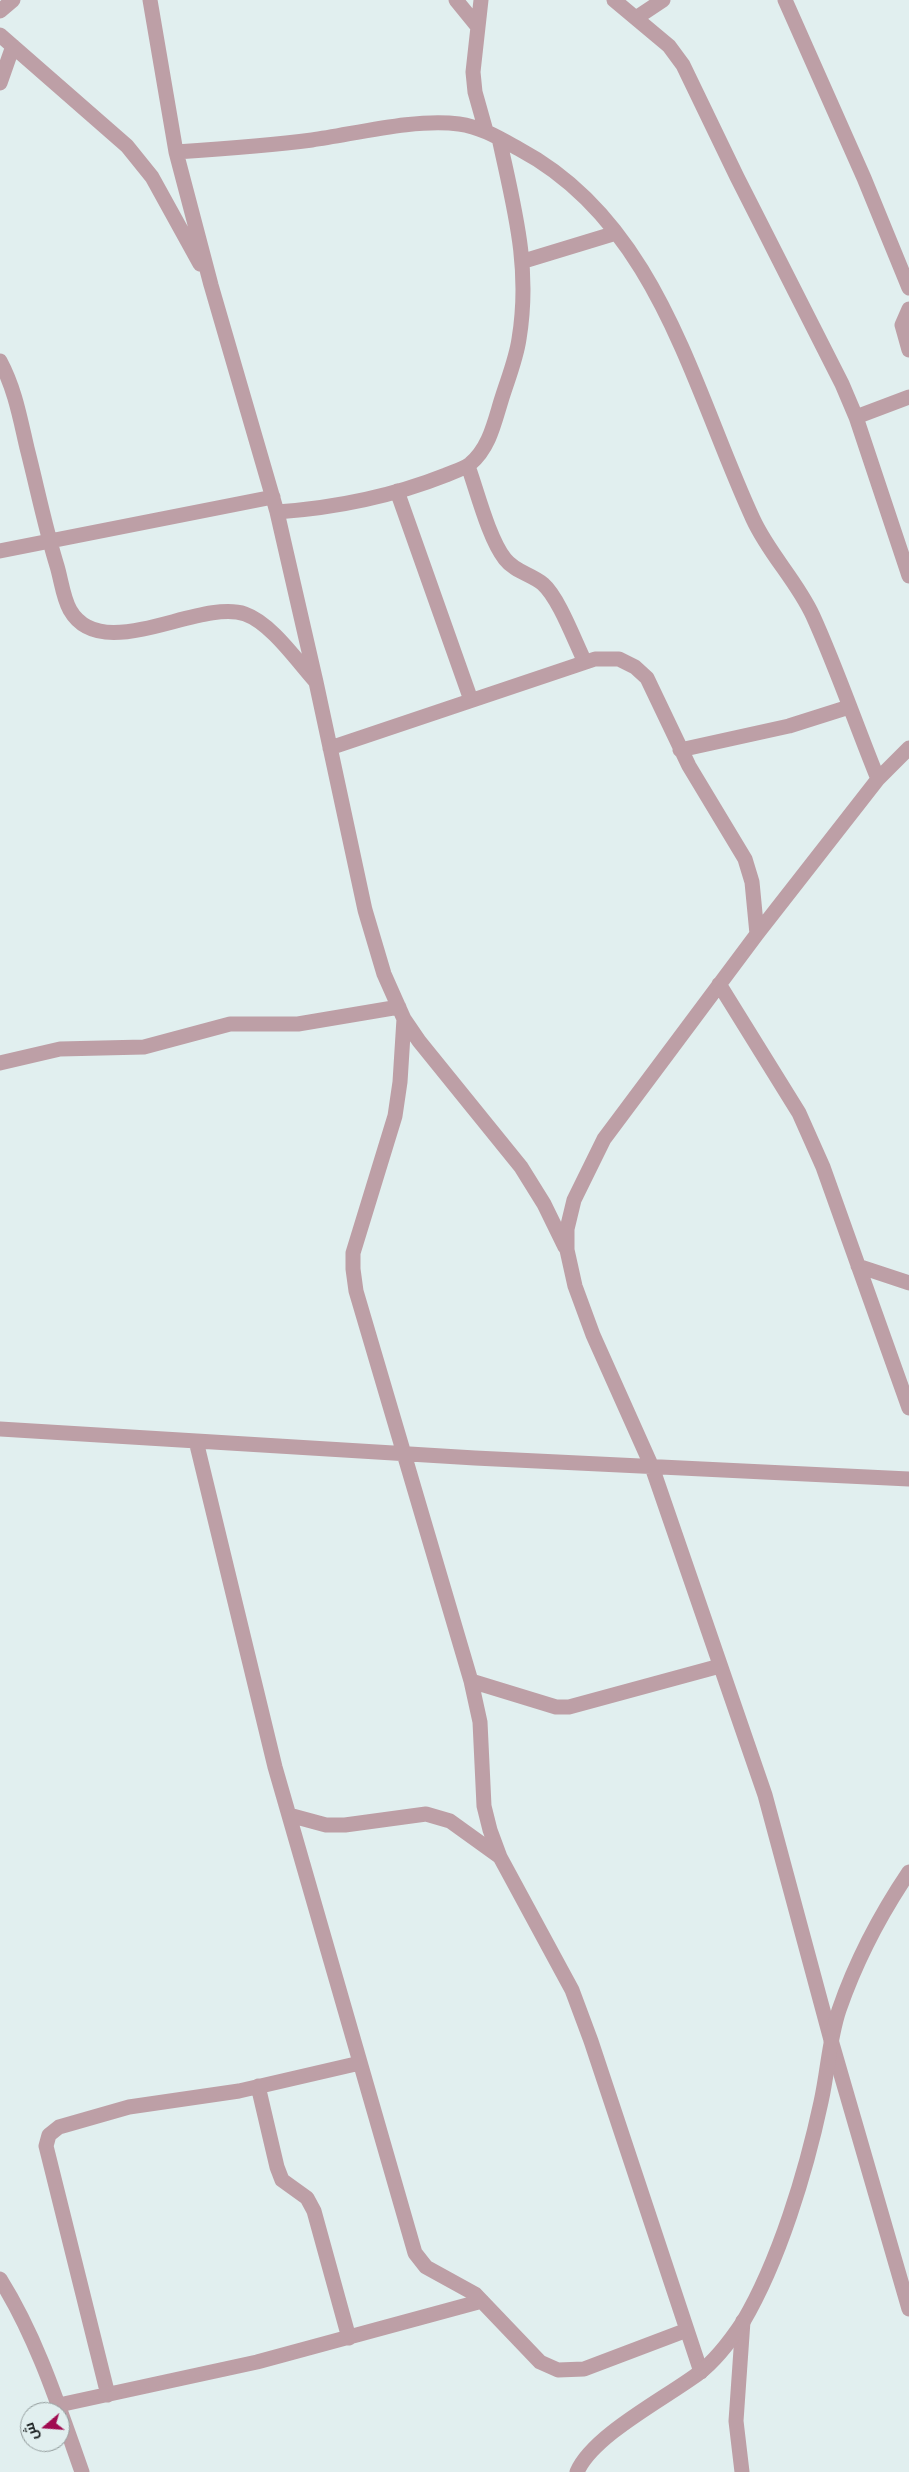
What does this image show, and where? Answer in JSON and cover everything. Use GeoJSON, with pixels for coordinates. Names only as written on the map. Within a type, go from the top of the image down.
{"type":"FeatureCollection","features":[{"type":"Feature","properties":{"kind":"street"},"geometry":{"type":"LineString","coordinates":[[0,11],[13,0]]}},
{"type":"Feature","properties":{"kind":"street"},"geometry":{"type":"LineString","coordinates":[[150,0],[176,152],[211,285],[275,504],[316,682],[365,910],[384,974],[402,1013],[419,1041],[521,1168],[544,1204],[567,1250]]}},
{"type":"Feature","properties":{"kind":"street"},"geometry":{"type":"LineString","coordinates":[[456,0],[478,27]]}},
{"type":"Feature","properties":{"kind":"street"},"geometry":{"type":"LineString","coordinates":[[0,551],[49,541],[275,504],[308,509],[398,491],[468,466],[488,441],[519,342],[523,313],[524,261],[493,135],[475,92],[473,72],[481,0]]}},
{"type":"Feature","properties":{"kind":"street"},"geometry":{"type":"LineString","coordinates":[[614,0],[669,46],[683,65],[737,177],[822,341],[856,417],[909,576]]}},
{"type":"Feature","properties":{"kind":"street"},"geometry":{"type":"LineString","coordinates":[[636,18],[663,0]]}},
{"type":"Feature","properties":{"kind":"street"},"geometry":{"type":"LineString","coordinates":[[785,0],[864,178],[909,288]]}},
{"type":"Feature","properties":{"kind":"street"},"geometry":{"type":"LineString","coordinates":[[0,35],[127,146],[152,177],[211,285]]}},
{"type":"Feature","properties":{"kind":"street"},"geometry":{"type":"LineString","coordinates":[[0,83],[13,46]]}},
{"type":"Feature","properties":{"kind":"street"},"geometry":{"type":"LineString","coordinates":[[176,152],[295,142],[417,124],[458,124],[493,135],[536,158],[571,184],[630,250],[651,285],[683,349],[753,521],[813,615],[878,779]]}},
{"type":"Feature","properties":{"kind":"street"},"geometry":{"type":"LineString","coordinates":[[524,261],[616,233]]}},
{"type":"Feature","properties":{"kind":"street"},"geometry":{"type":"LineString","coordinates":[[909,309],[902,325],[909,350]]}},
{"type":"Feature","properties":{"kind":"street"},"geometry":{"type":"LineString","coordinates":[[0,361],[16,401],[49,541],[70,610],[84,624],[102,631],[122,634],[226,610],[245,614],[261,621],[316,682]]}},
{"type":"Feature","properties":{"kind":"street"},"geometry":{"type":"LineString","coordinates":[[856,417],[909,397]]}},
{"type":"Feature","properties":{"kind":"street"},"geometry":{"type":"LineString","coordinates":[[468,466],[496,542],[504,558],[515,569],[544,585],[553,596],[585,662]]}},
{"type":"Feature","properties":{"kind":"street"},"geometry":{"type":"LineString","coordinates":[[398,491],[471,700]]}},
{"type":"Feature","properties":{"kind":"street"},"geometry":{"type":"LineString","coordinates":[[330,748],[585,662],[595,659],[619,659],[641,672],[647,678],[680,750],[745,859],[752,882],[757,934]]}},
{"type":"Feature","properties":{"kind":"street"},"geometry":{"type":"LineString","coordinates":[[680,750],[789,726],[849,707]]}},
{"type":"Feature","properties":{"kind":"street"},"geometry":{"type":"LineString","coordinates":[[909,748],[878,779],[757,934],[604,1139],[574,1200],[567,1229],[567,1250],[575,1286],[593,1334],[652,1467],[765,1795],[831,2040],[909,2309]]}},
{"type":"Feature","properties":{"kind":"street"},"geometry":{"type":"LineString","coordinates":[[720,984],[799,1113],[823,1167],[909,1408]]}},
{"type":"Feature","properties":{"kind":"street"},"geometry":{"type":"LineString","coordinates":[[0,1063],[60,1049],[144,1047],[230,1024],[298,1024],[402,1013]]}},
{"type":"Feature","properties":{"kind":"street"},"geometry":{"type":"LineString","coordinates":[[402,1013],[400,1082],[395,1116],[354,1253],[353,1269],[356,1291],[471,1681],[480,1722],[484,1806],[490,1830],[500,1857],[572,1990],[591,2041],[700,2372]]}},
{"type":"Feature","properties":{"kind":"street"},"geometry":{"type":"LineString","coordinates":[[858,1266],[909,1283]]}},
{"type":"Feature","properties":{"kind":"street"},"geometry":{"type":"LineString","coordinates":[[0,1429],[652,1467],[909,1479]]}},
{"type":"Feature","properties":{"kind":"street"},"geometry":{"type":"LineString","coordinates":[[196,1441],[275,1767],[415,2253],[426,2267],[465,2287],[540,2362],[558,2370],[584,2369],[687,2330]]}},
{"type":"Feature","properties":{"kind":"street"},"geometry":{"type":"LineString","coordinates":[[471,1681],[556,1707],[569,1707],[720,1666]]}},
{"type":"Feature","properties":{"kind":"street"},"geometry":{"type":"LineString","coordinates":[[289,1815],[326,1825],[345,1825],[426,1814],[450,1821],[500,1857]]}},
{"type":"Feature","properties":{"kind":"street"},"geometry":{"type":"LineString","coordinates":[[577,2472],[602,2441],[700,2372],[726,2346],[743,2322],[763,2282],[800,2185],[821,2101],[831,2040],[839,2010],[865,1946],[909,1872]]}},
{"type":"Feature","properties":{"kind":"street"},"geometry":{"type":"LineString","coordinates":[[108,2395],[46,2146],[49,2135],[59,2127],[129,2107],[258,2086],[360,2063]]}},
{"type":"Feature","properties":{"kind":"street"},"geometry":{"type":"LineString","coordinates":[[258,2086],[277,2167],[282,2180],[307,2198],[314,2211],[349,2338]]}},
{"type":"Feature","properties":{"kind":"street"},"geometry":{"type":"LineString","coordinates":[[0,2279],[18,2308],[58,2402]]}},
{"type":"Feature","properties":{"kind":"street"},"geometry":{"type":"LineString","coordinates":[[70,2403],[257,2362],[482,2302]]}},
{"type":"Feature","properties":{"kind":"street"},"geometry":{"type":"LineString","coordinates":[[742,2472],[736,2421],[743,2322]]}},
{"type":"Feature","properties":{"kind":"street"},"geometry":{"type":"LineString","coordinates":[[70,2437],[82,2472]]}}]}
